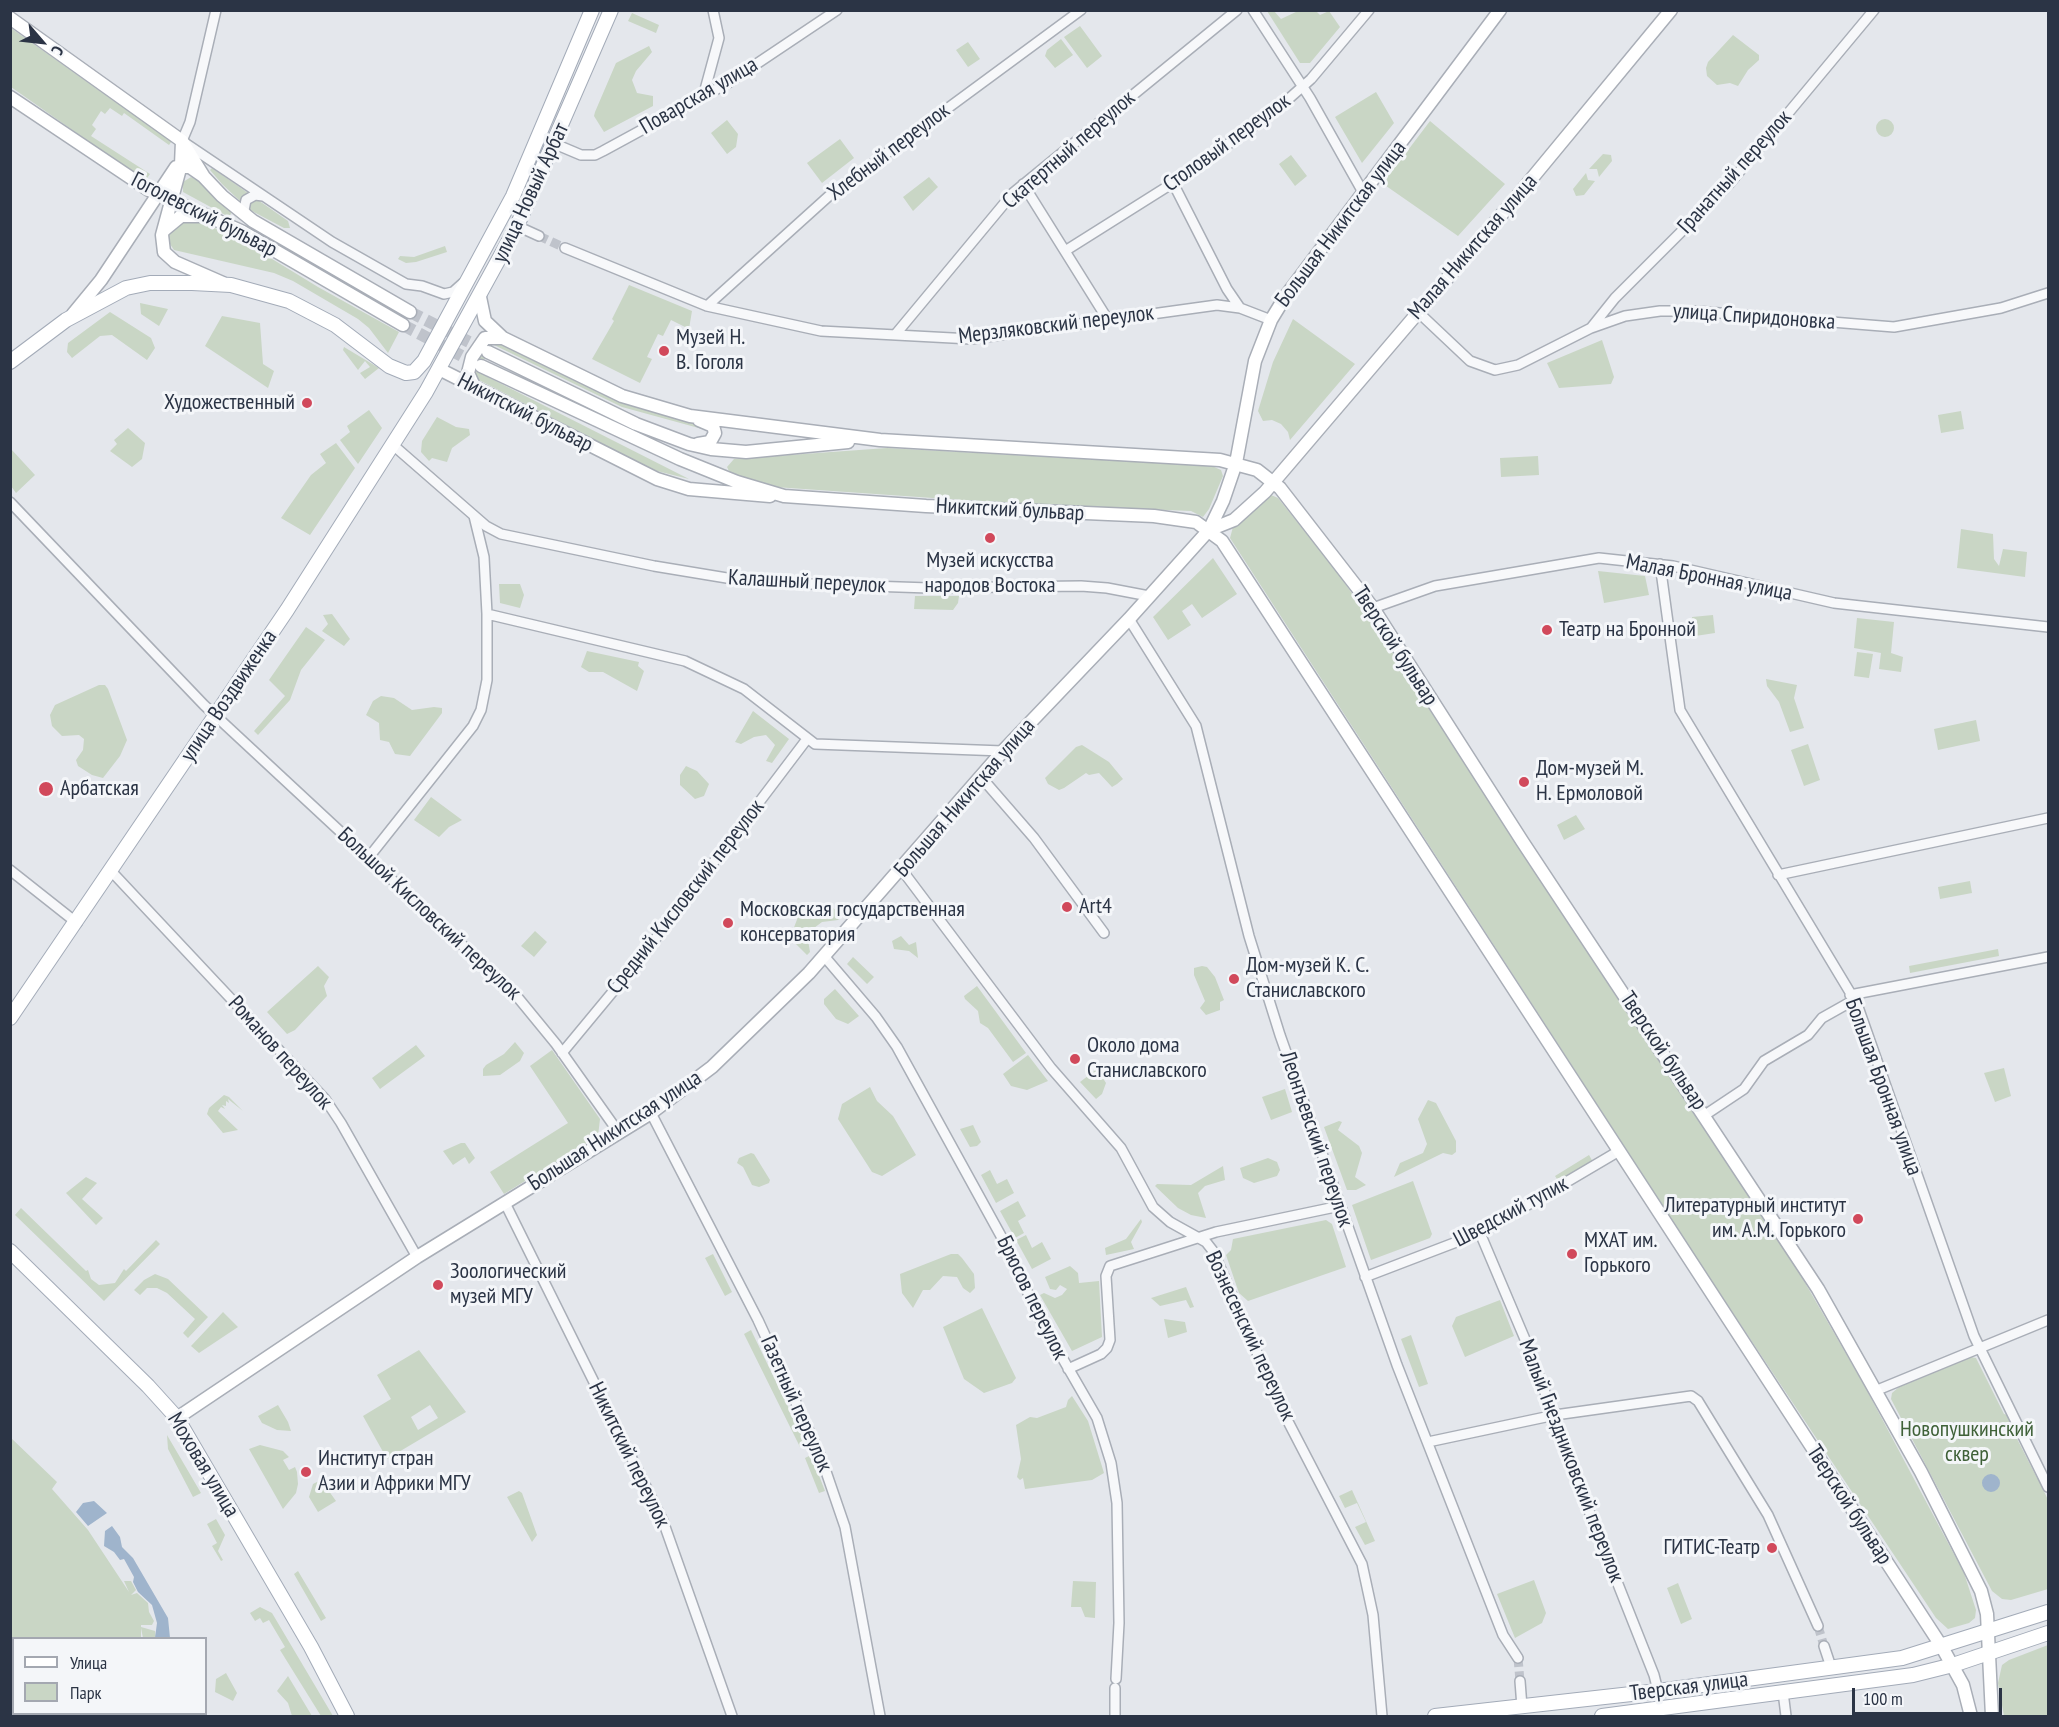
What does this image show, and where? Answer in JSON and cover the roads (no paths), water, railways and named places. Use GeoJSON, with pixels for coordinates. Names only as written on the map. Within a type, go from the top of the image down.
{"type":"FeatureCollection","features":[{"type":"Feature","properties":{"kind":"main road","name":"улица Новый Арбат"},"geometry":{"type":"LineString","coordinates":[[231,285],[277,296],[302,307],[335,324],[397,371],[414,372],[424,361],[471,276],[528,164],[592,10]]}},
{"type":"Feature","properties":{"kind":"main road","name":"улица Новый Арбат"},"geometry":{"type":"LineString","coordinates":[[439,369],[517,226],[555,144],[611,10]]}},
{"type":"Feature","properties":{"kind":"main road","name":"Большая Никитская улица"},"geometry":{"type":"LineString","coordinates":[[177,1418],[417,1257],[651,1113],[712,1067],[772,1011],[825,956],[1003,751],[1129,619],[1209,530],[1223,501],[1236,463],[1255,361],[1271,320],[1285,297],[1500,10]]}},
{"type":"Feature","properties":{"kind":"main road","name":"Малая Никитская улица"},"geometry":{"type":"LineString","coordinates":[[1209,530],[1240,516],[1274,482],[1417,311],[1514,200],[1671,10]]}},
{"type":"Feature","properties":{"kind":"main road","name":"Гоголевский бульвар"},"geometry":{"type":"LineString","coordinates":[[10,18],[182,141],[204,177],[222,196],[249,218],[410,312]]}},
{"type":"Feature","properties":{"kind":"main road","name":"Гоголевский бульвар"},"geometry":{"type":"LineString","coordinates":[[10,97],[164,198],[217,219],[403,325]]}},
{"type":"Feature","properties":{"kind":"main road"},"geometry":{"type":"LineString","coordinates":[[181,165],[182,141]]}},
{"type":"Feature","properties":{"kind":"main road"},"geometry":{"type":"LineString","coordinates":[[204,177],[190,167],[181,165],[173,171],[164,198],[162,236],[164,252],[168,258],[231,285]]}},
{"type":"Feature","properties":{"kind":"main road"},"geometry":{"type":"LineString","coordinates":[[66,320],[91,294],[164,198]]}},
{"type":"Feature","properties":{"kind":"main road"},"geometry":{"type":"LineString","coordinates":[[162,236],[167,226],[181,216],[198,215],[217,219]]}},
{"type":"Feature","properties":{"kind":"main road"},"geometry":{"type":"LineString","coordinates":[[10,362],[66,320],[100,300],[141,284],[159,282],[231,285]]}},
{"type":"Feature","properties":{"kind":"main road","name":"Никитский бульвар"},"geometry":{"type":"LineString","coordinates":[[480,297],[485,321],[503,338],[622,396],[690,416],[880,441],[1236,463],[1257,470],[1274,482]]}},
{"type":"Feature","properties":{"kind":"main road"},"geometry":{"type":"LineString","coordinates":[[474,386],[468,373],[472,357],[485,338],[503,338]]}},
{"type":"Feature","properties":{"kind":"main road","name":"Никитский бульвар"},"geometry":{"type":"LineString","coordinates":[[488,352],[636,424],[711,450],[746,452],[880,441]]}},
{"type":"Feature","properties":{"kind":"main road","name":"Никитский бульвар"},"geometry":{"type":"LineString","coordinates":[[481,366],[680,459],[737,482],[784,495]]}},
{"type":"Feature","properties":{"kind":"main road","name":"Никитский бульвар"},"geometry":{"type":"LineString","coordinates":[[439,369],[641,471],[690,489],[738,495],[784,495],[926,506],[1154,516],[1190,520],[1209,530],[1227,547]]}},
{"type":"Feature","properties":{"kind":"main road","name":"улица Воздвиженка"},"geometry":{"type":"LineString","coordinates":[[10,1018],[77,923],[215,716],[393,445],[439,369]]}},
{"type":"Feature","properties":{"kind":"main road"},"geometry":{"type":"LineString","coordinates":[[689,444],[710,442],[715,433],[711,424],[690,416]]}},
{"type":"Feature","properties":{"kind":"main road"},"geometry":{"type":"LineString","coordinates":[[680,459],[698,470],[702,477],[699,486],[690,489]]}},
{"type":"Feature","properties":{"kind":"main road","name":"Тверской бульвар"},"geometry":{"type":"LineString","coordinates":[[1274,482],[1373,608],[1522,842],[1705,1114],[1818,1289],[1977,1582],[1987,1614],[1992,1716]]}},
{"type":"Feature","properties":{"kind":"main road","name":"Тверской бульвар"},"geometry":{"type":"LineString","coordinates":[[1227,547],[1942,1647],[1963,1685],[1971,1716]]}},
{"type":"Feature","properties":{"kind":"main road","name":"Моховая улица"},"geometry":{"type":"LineString","coordinates":[[10,1251],[148,1386],[177,1418],[311,1647],[347,1716]]}},
{"type":"Feature","properties":{"kind":"main road","name":"Тверская улица"},"geometry":{"type":"LineString","coordinates":[[1435,1716],[1658,1691],[1902,1658],[2049,1612]]}},
{"type":"Feature","properties":{"kind":"main road","name":"Тверская улица"},"geometry":{"type":"LineString","coordinates":[[1602,1716],[1912,1675],[1953,1665],[2049,1633]]}},
{"type":"Feature","properties":{"kind":"street"},"geometry":{"type":"LineString","coordinates":[[182,141],[190,122],[216,10]]}},
{"type":"Feature","properties":{"kind":"street"},"geometry":{"type":"LineString","coordinates":[[703,97],[719,38],[713,10]]}},
{"type":"Feature","properties":{"kind":"street","name":"Поварская улица"},"geometry":{"type":"LineString","coordinates":[[555,144],[581,155],[595,155],[703,97],[837,10]]}},
{"type":"Feature","properties":{"kind":"street","name":"Хлебный переулок"},"geometry":{"type":"LineString","coordinates":[[707,306],[830,195],[1081,10]]}},
{"type":"Feature","properties":{"kind":"street","name":"Скатертный переулок"},"geometry":{"type":"LineString","coordinates":[[895,335],[1023,184],[1237,10]]}},
{"type":"Feature","properties":{"kind":"street"},"geometry":{"type":"LineString","coordinates":[[1253,10],[1303,87],[1364,194]]}},
{"type":"Feature","properties":{"kind":"street","name":"Столовый переулок"},"geometry":{"type":"LineString","coordinates":[[1065,251],[1173,183],[1275,111],[1303,87],[1369,10]]}},
{"type":"Feature","properties":{"kind":"street","name":"Гранатный переулок"},"geometry":{"type":"LineString","coordinates":[[1591,328],[1615,298],[1730,183],[1874,10]]}},
{"type":"Feature","properties":{"kind":"street","name":"Гоголевский бульвар"},"geometry":{"type":"LineString","coordinates":[[182,141],[265,197],[406,284],[422,286],[444,294],[453,292],[471,276]]}},
{"type":"Feature","properties":{"kind":"street"},"geometry":{"type":"LineString","coordinates":[[1173,183],[1227,289],[1240,308]]}},
{"type":"Feature","properties":{"kind":"street"},"geometry":{"type":"LineString","coordinates":[[1023,184],[1108,320]]}},
{"type":"Feature","properties":{"kind":"street"},"geometry":{"type":"LineString","coordinates":[[249,218],[244,210],[246,200],[255,195],[265,197]]}},
{"type":"Feature","properties":{"kind":"street"},"geometry":{"type":"LineString","coordinates":[[517,226],[539,236]]}},
{"type":"Feature","properties":{"kind":"street","name":"Мерзляковский переулок"},"geometry":{"type":"LineString","coordinates":[[569,250],[707,306],[810,330],[971,339],[1206,306],[1240,308],[1271,320]]}},
{"type":"Feature","properties":{"kind":"street","name":"улица Спиридоновка"},"geometry":{"type":"LineString","coordinates":[[1417,311],[1470,361],[1495,370],[1518,365],[1591,328],[1625,316],[1674,309],[1906,326],[2001,308],[2049,293]]}},
{"type":"Feature","properties":{"kind":"street","name":"Калашный переулок"},"geometry":{"type":"LineString","coordinates":[[393,445],[474,516],[501,534],[729,579],[928,588],[1081,586],[1107,588],[1149,596]]}},
{"type":"Feature","properties":{"kind":"street","name":"Большой Кисловский переулок"},"geometry":{"type":"LineString","coordinates":[[10,502],[215,716],[504,982],[529,1009],[619,1133]]}},
{"type":"Feature","properties":{"kind":"street"},"geometry":{"type":"LineString","coordinates":[[369,857],[477,719],[487,680],[487,614],[484,557],[474,516]]}},
{"type":"Feature","properties":{"kind":"street","name":"Малая Бронная улица"},"geometry":{"type":"LineString","coordinates":[[1373,608],[1435,586],[1580,559],[1599,558],[1660,564],[1834,603],[2049,627]]}},
{"type":"Feature","properties":{"kind":"street","name":"Большая Бронная улица"},"geometry":{"type":"LineString","coordinates":[[1660,564],[1680,710],[1852,997],[1978,1347],[2049,1487]]}},
{"type":"Feature","properties":{"kind":"street"},"geometry":{"type":"LineString","coordinates":[[487,614],[655,652],[694,665],[744,689],[815,744],[1003,751]]}},
{"type":"Feature","properties":{"kind":"street","name":"Леонтьевский переулок"},"geometry":{"type":"LineString","coordinates":[[1129,619],[1196,726],[1255,956],[1340,1206],[1365,1277],[1503,1635],[1518,1658]]}},
{"type":"Feature","properties":{"kind":"street","name":"Средний Кисловский переулок"},"geometry":{"type":"LineString","coordinates":[[562,1053],[650,945],[807,739]]}},
{"type":"Feature","properties":{"kind":"street"},"geometry":{"type":"LineString","coordinates":[[981,777],[1034,838],[1104,933]]}},
{"type":"Feature","properties":{"kind":"street"},"geometry":{"type":"LineString","coordinates":[[1778,875],[2049,818]]}},
{"type":"Feature","properties":{"kind":"street"},"geometry":{"type":"LineString","coordinates":[[10,870],[77,923]]}},
{"type":"Feature","properties":{"kind":"street","name":"Вознесенский переулок"},"geometry":{"type":"LineString","coordinates":[[902,870],[1051,1068],[1121,1148],[1153,1207],[1170,1222],[1199,1237],[1213,1251],[1280,1406],[1362,1564],[1373,1615],[1382,1716]]}},
{"type":"Feature","properties":{"kind":"street","name":"Романов переулок"},"geometry":{"type":"LineString","coordinates":[[111,872],[325,1099],[417,1257]]}},
{"type":"Feature","properties":{"kind":"street","name":"Брюсов переулок"},"geometry":{"type":"LineString","coordinates":[[825,956],[876,1017],[897,1047],[1012,1256],[1037,1314],[1097,1418],[1115,1486],[1119,1623],[1115,1716]]}},
{"type":"Feature","properties":{"kind":"street"},"geometry":{"type":"LineString","coordinates":[[1705,1114],[1744,1089],[1768,1058],[1808,1035],[1822,1018],[1852,997],[2049,957]]}},
{"type":"Feature","properties":{"kind":"street","name":"Газетный переулок"},"geometry":{"type":"LineString","coordinates":[[651,1113],[787,1378],[824,1466],[844,1522],[854,1566],[880,1716]]}},
{"type":"Feature","properties":{"kind":"street","name":"Шведский тупик"},"geometry":{"type":"LineString","coordinates":[[1365,1277],[1480,1233],[1619,1151]]}},
{"type":"Feature","properties":{"kind":"street","name":"Никитский переулок"},"geometry":{"type":"LineString","coordinates":[[505,1203],[663,1521],[732,1716]]}},
{"type":"Feature","properties":{"kind":"street"},"geometry":{"type":"LineString","coordinates":[[1068,1369],[1101,1354],[1107,1348],[1110,1340],[1106,1276],[1108,1268],[1199,1237],[1340,1206]]}},
{"type":"Feature","properties":{"kind":"street","name":"Малый Гнездниковский переулок"},"geometry":{"type":"LineString","coordinates":[[1480,1233],[1555,1415],[1587,1506],[1654,1675],[1658,1691]]}},
{"type":"Feature","properties":{"kind":"street"},"geometry":{"type":"LineString","coordinates":[[1875,1391],[1978,1347],[2049,1320]]}},
{"type":"Feature","properties":{"kind":"street"},"geometry":{"type":"LineString","coordinates":[[1428,1442],[1555,1415],[1683,1395],[1696,1399],[1768,1515],[1818,1626]]}},
{"type":"Feature","properties":{"kind":"street"},"geometry":{"type":"LineString","coordinates":[[1824,1646],[1831,1667]]}},
{"type":"Feature","properties":{"kind":"street"},"geometry":{"type":"LineString","coordinates":[[1520,1681],[1522,1707]]}},
{"type":"Feature","properties":{"kind":"street"},"geometry":{"type":"LineString","coordinates":[[1783,1692],[1786,1716]]}},
{"type":"Feature","properties":{"kind":"water"},"geometry":{"type":"Polygon","coordinates":[[[1991,1474],[1997,1477],[2000,1483],[1997,1489],[1991,1492],[1985,1489],[1982,1483],[1985,1477],[1991,1474]]]}},
{"type":"Feature","properties":{"kind":"water"},"geometry":{"type":"Polygon","coordinates":[[[94,1501],[107,1513],[88,1526],[76,1512],[83,1503],[94,1501]]]}},
{"type":"Feature","properties":{"kind":"water"},"geometry":{"type":"Polygon","coordinates":[[[112,1526],[120,1537],[122,1547],[133,1558],[168,1618],[170,1637],[155,1637],[157,1623],[152,1605],[138,1592],[133,1582],[134,1577],[124,1559],[120,1560],[114,1552],[104,1546],[105,1531],[112,1526]]]}},
{"type":"Feature","properties":{"kind":"tunnel"},"geometry":{"type":"LineString","coordinates":[[539,236],[565,248]]}},
{"type":"Feature","properties":{"kind":"tunnel"},"geometry":{"type":"LineString","coordinates":[[410,312],[487,351]]}},
{"type":"Feature","properties":{"kind":"tunnel"},"geometry":{"type":"LineString","coordinates":[[403,325],[479,365]]}},
{"type":"Feature","properties":{"kind":"tunnel"},"geometry":{"type":"LineString","coordinates":[[1818,1626],[1824,1646]]}},
{"type":"Feature","properties":{"kind":"tunnel"},"geometry":{"type":"LineString","coordinates":[[1518,1658],[1520,1681]]}},
{"type":"Feature","properties":{"kind":"place","name":"Музей Н. В. Гоголя"},"geometry":{"type":"Point","coordinates":[664,351]}},
{"type":"Feature","properties":{"kind":"place","name":"Художественный"},"geometry":{"type":"Point","coordinates":[307,403]}},
{"type":"Feature","properties":{"kind":"place","name":"Музей искусства народов Востока"},"geometry":{"type":"Point","coordinates":[990,538]}},
{"type":"Feature","properties":{"kind":"place","name":"Театр на Бронной"},"geometry":{"type":"Point","coordinates":[1547,630]}},
{"type":"Feature","properties":{"kind":"place","name":"Дом-музей М. Н. Ермоловой"},"geometry":{"type":"Point","coordinates":[1524,782]}},
{"type":"Feature","properties":{"kind":"place","name":"Арбатская"},"geometry":{"type":"Point","coordinates":[46,789]}},
{"type":"Feature","properties":{"kind":"place","name":"Art4"},"geometry":{"type":"Point","coordinates":[1067,907]}},
{"type":"Feature","properties":{"kind":"place","name":"Московская государственная консерватория"},"geometry":{"type":"Point","coordinates":[728,923]}},
{"type":"Feature","properties":{"kind":"place","name":"Дом-музей К. С. Станиславского"},"geometry":{"type":"Point","coordinates":[1234,979]}},
{"type":"Feature","properties":{"kind":"place","name":"Около дома Станиславского"},"geometry":{"type":"Point","coordinates":[1075,1059]}},
{"type":"Feature","properties":{"kind":"place","name":"Литературный институт им. А.М. Горького"},"geometry":{"type":"Point","coordinates":[1858,1219]}},
{"type":"Feature","properties":{"kind":"place","name":"МХАТ им. Горького"},"geometry":{"type":"Point","coordinates":[1572,1254]}},
{"type":"Feature","properties":{"kind":"place","name":"Зоологический музей МГУ"},"geometry":{"type":"Point","coordinates":[438,1285]}},
{"type":"Feature","properties":{"kind":"place","name":"Институт стран Азии и Африки МГУ"},"geometry":{"type":"Point","coordinates":[306,1472]}},
{"type":"Feature","properties":{"kind":"place","name":"ГИТИС-Театр"},"geometry":{"type":"Point","coordinates":[1772,1548]}},
{"type":"Feature","properties":{"kind":"park label","name":"Новопушкинский сквер"},"geometry":{"type":"Point","coordinates":[1967,1442]}}]}
